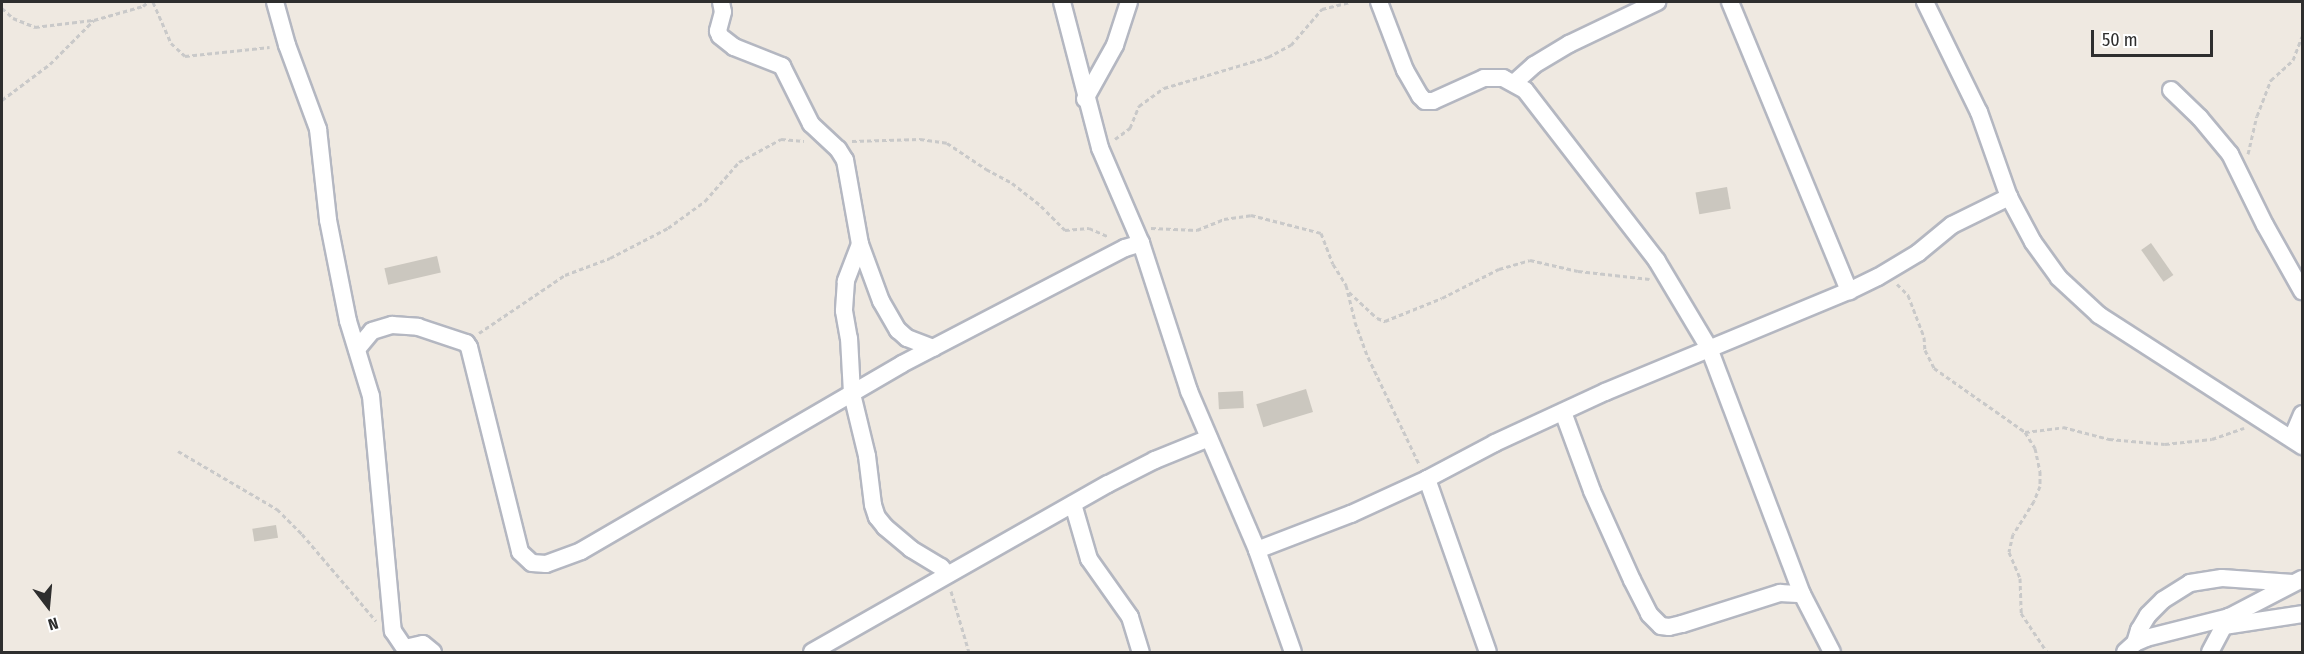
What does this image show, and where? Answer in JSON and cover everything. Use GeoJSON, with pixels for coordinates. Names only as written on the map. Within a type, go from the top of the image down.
{"type":"FeatureCollection","features":[{"type":"Feature","properties":{"kind":"street"},"geometry":{"type":"LineString","coordinates":[[275,2],[287,45],[318,129],[328,220],[348,321],[371,396],[394,635],[406,650],[423,644],[433,652]]}},
{"type":"Feature","properties":{"kind":"street"},"geometry":{"type":"LineString","coordinates":[[721,2],[723,12],[718,31],[720,36],[743,51],[776,61],[782,66],[811,124],[830,141],[845,160],[860,244],[881,301],[898,330],[907,338],[933,348]]}},
{"type":"Feature","properties":{"kind":"street"},"geometry":{"type":"LineString","coordinates":[[1062,2],[1085,99],[1100,148],[1138,235],[1189,391],[1257,550],[1293,652]]}},
{"type":"Feature","properties":{"kind":"street"},"geometry":{"type":"LineString","coordinates":[[1085,99],[1115,45],[1129,2]]}},
{"type":"Feature","properties":{"kind":"street"},"geometry":{"type":"LineString","coordinates":[[1379,2],[1405,70],[1425,101],[1433,101],[1484,78],[1503,78],[1514,83],[1533,99],[1670,280],[1709,348],[1802,594],[1832,652]]}},
{"type":"Feature","properties":{"kind":"street"},"geometry":{"type":"LineString","coordinates":[[1514,83],[1534,65],[1569,44],[1657,2]]}},
{"type":"Feature","properties":{"kind":"street"},"geometry":{"type":"LineString","coordinates":[[1730,2],[1849,291]]}},
{"type":"Feature","properties":{"kind":"street"},"geometry":{"type":"LineString","coordinates":[[1925,2],[1979,112],[2009,197],[2046,262],[2099,315],[2297,442],[2302,414]]}},
{"type":"Feature","properties":{"kind":"street"},"geometry":{"type":"LineString","coordinates":[[2171,90],[2219,138],[2233,159],[2265,225],[2302,291]]}},
{"type":"Feature","properties":{"kind":"street"},"geometry":{"type":"LineString","coordinates":[[1257,550],[1351,514],[1563,412],[1709,348],[1849,291],[1878,277],[1917,253],[1952,225],[2009,197]]}},
{"type":"Feature","properties":{"kind":"street"},"geometry":{"type":"LineString","coordinates":[[357,349],[372,331],[392,325],[418,327],[466,343],[472,353],[478,373],[520,552],[532,563],[546,564],[581,551],[933,348],[1125,248],[1138,235]]}},
{"type":"Feature","properties":{"kind":"street"},"geometry":{"type":"LineString","coordinates":[[860,244],[844,296],[852,394],[867,456],[877,517],[897,539],[940,567],[946,574]]}},
{"type":"Feature","properties":{"kind":"street"},"geometry":{"type":"LineString","coordinates":[[1563,412],[1592,490],[1632,580],[1649,614],[1661,626],[1675,626],[1780,593],[1802,594]]}},
{"type":"Feature","properties":{"kind":"street"},"geometry":{"type":"LineString","coordinates":[[812,652],[1073,504],[1155,460],[1209,438]]}},
{"type":"Feature","properties":{"kind":"street"},"geometry":{"type":"LineString","coordinates":[[1427,479],[1488,652]]}},
{"type":"Feature","properties":{"kind":"street"},"geometry":{"type":"LineString","coordinates":[[1073,504],[1089,559],[1130,617],[1141,652]]}},
{"type":"Feature","properties":{"kind":"street"},"geometry":{"type":"LineString","coordinates":[[2130,648],[2148,615],[2163,600],[2190,583],[2222,578],[2298,581]]}},
{"type":"Feature","properties":{"kind":"street"},"geometry":{"type":"LineString","coordinates":[[2210,652],[2227,621],[2298,581]]}},
{"type":"Feature","properties":{"kind":"street"},"geometry":{"type":"LineString","coordinates":[[2130,648],[2227,621],[2302,614]]}},
{"type":"Feature","properties":{"kind":"path"},"geometry":{"type":"LineString","coordinates":[[2,8],[13,18],[35,27],[94,20],[143,6],[148,2]]}},
{"type":"Feature","properties":{"kind":"path"},"geometry":{"type":"LineString","coordinates":[[153,2],[171,44],[185,56],[287,45]]}},
{"type":"Feature","properties":{"kind":"path"},"geometry":{"type":"LineString","coordinates":[[1100,148],[1128,130],[1132,125],[1136,109],[1164,88],[1282,50],[1291,45],[1318,12],[1328,6],[1350,2]]}},
{"type":"Feature","properties":{"kind":"path"},"geometry":{"type":"LineString","coordinates":[[2,100],[50,64],[94,20]]}},
{"type":"Feature","properties":{"kind":"path"},"geometry":{"type":"LineString","coordinates":[[2233,159],[2249,152],[2252,132],[2271,80],[2293,60],[2302,37]]}},
{"type":"Feature","properties":{"kind":"path"},"geometry":{"type":"LineString","coordinates":[[466,343],[566,275],[609,258],[668,228],[705,201],[739,162],[772,142],[787,138],[830,141],[920,139],[947,143],[986,170],[1012,183],[1041,206],[1065,230],[1089,228],[1117,241],[1125,248]]}},
{"type":"Feature","properties":{"kind":"path"},"geometry":{"type":"LineString","coordinates":[[1138,235],[1197,231],[1224,219],[1251,215],[1316,230],[1324,237],[1330,258],[1348,291],[1355,322],[1368,357],[1427,479]]}},
{"type":"Feature","properties":{"kind":"path"},"geometry":{"type":"LineString","coordinates":[[1348,291],[1377,318],[1385,321],[1442,298],[1499,269],[1530,260],[1627,278],[1670,280]]}},
{"type":"Feature","properties":{"kind":"path"},"geometry":{"type":"LineString","coordinates":[[1878,277],[1892,281],[1908,295],[1924,337],[1924,350],[1934,368],[2025,432],[2038,456],[2040,486],[2034,501],[2013,534],[2009,552],[2020,578],[2021,613],[2047,652]]}},
{"type":"Feature","properties":{"kind":"path"},"geometry":{"type":"LineString","coordinates":[[2025,432],[2063,427],[2109,439],[2179,443],[2228,434],[2263,420]]}},
{"type":"Feature","properties":{"kind":"path"},"geometry":{"type":"LineString","coordinates":[[178,451],[277,509],[302,534],[381,627],[394,635]]}},
{"type":"Feature","properties":{"kind":"path"},"geometry":{"type":"LineString","coordinates":[[946,574],[969,652]]}},
{"type":"Feature","properties":{"kind":"building"},"geometry":{"type":"Polygon","coordinates":[[[1727,187],[1731,209],[1699,214],[1695,193],[1727,187]]]}},
{"type":"Feature","properties":{"kind":"building"},"geometry":{"type":"Polygon","coordinates":[[[2151,243],[2173,275],[2164,282],[2141,250],[2151,243]]]}},
{"type":"Feature","properties":{"kind":"building"},"geometry":{"type":"Polygon","coordinates":[[[437,256],[441,273],[388,285],[384,268],[437,256]]]}},
{"type":"Feature","properties":{"kind":"building"},"geometry":{"type":"Polygon","coordinates":[[[1306,389],[1313,412],[1263,427],[1256,404],[1306,389]]]}},
{"type":"Feature","properties":{"kind":"building"},"geometry":{"type":"Polygon","coordinates":[[[1243,391],[1244,408],[1219,409],[1218,392],[1243,391]]]}},
{"type":"Feature","properties":{"kind":"building"},"geometry":{"type":"Polygon","coordinates":[[[276,525],[278,538],[254,542],[252,529],[276,525]]]}}]}
